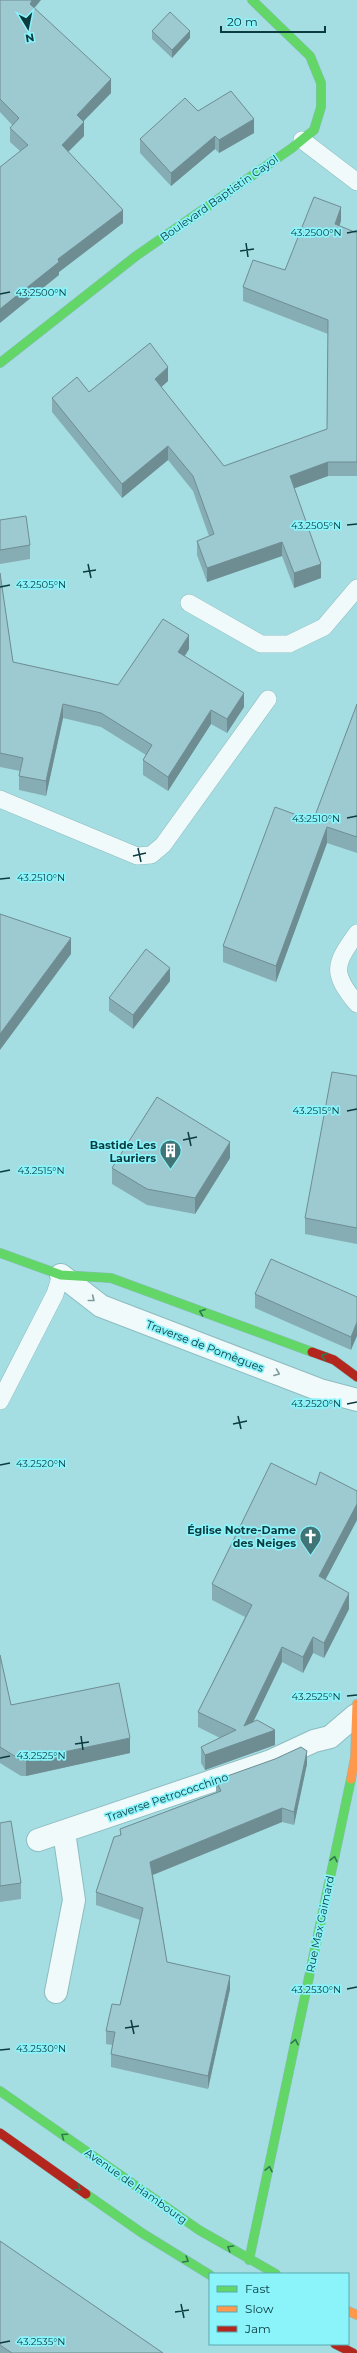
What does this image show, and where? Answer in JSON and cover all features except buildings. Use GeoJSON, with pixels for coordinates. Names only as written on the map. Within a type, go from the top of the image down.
{"type":"FeatureCollection","features":[{"type":"Feature","properties":{"kind":"street","name":"Boulevard Baptistin Cayol"},"geometry":{"type":"LineString","coordinates":[[0,363],[136,256],[302,140],[314,130],[321,107],[321,83],[310,56],[252,0]]}},
{"type":"Feature","properties":{"kind":"street","name":"Traverse de Pomègues"},"geometry":{"type":"LineString","coordinates":[[0,1253],[61,1275],[111,1278],[334,1360],[357,1377]]}},
{"type":"Feature","properties":{"kind":"street","name":"Traverse de Pomègues"},"geometry":{"type":"LineString","coordinates":[[61,1275],[101,1306],[320,1390],[357,1400]]}},
{"type":"Feature","properties":{"kind":"street","name":"Traverse Petrococchino"},"geometry":{"type":"LineString","coordinates":[[38,1840],[271,1761],[314,1741],[330,1738],[356,1709]]}},
{"type":"Feature","properties":{"kind":"street","name":"Rue Max Gaimard"},"geometry":{"type":"LineString","coordinates":[[249,2260],[355,1758],[356,1709]]}},
{"type":"Feature","properties":{"kind":"street"},"geometry":{"type":"LineString","coordinates":[[56,1992],[74,1900],[64,1832]]}},
{"type":"Feature","properties":{"kind":"street","name":"Avenue de Hambourg"},"geometry":{"type":"LineString","coordinates":[[0,2090],[140,2190],[199,2230],[274,2273]]}},
{"type":"Feature","properties":{"kind":"street"},"geometry":{"type":"LineString","coordinates":[[0,2133],[142,2233],[209,2274]]}},
{"type":"Feature","properties":{"kind":"street"},"geometry":{"type":"LineString","coordinates":[[337,2345],[353,2353]]}},
{"type":"Feature","properties":{"kind":"lane"},"geometry":{"type":"LineString","coordinates":[[302,140],[357,182]]}},
{"type":"Feature","properties":{"kind":"lane"},"geometry":{"type":"LineString","coordinates":[[188,603],[261,644],[289,644],[324,627],[357,588]]}},
{"type":"Feature","properties":{"kind":"lane"},"geometry":{"type":"LineString","coordinates":[[0,799],[137,856],[151,855],[163,845],[268,699]]}},
{"type":"Feature","properties":{"kind":"lane"},"geometry":{"type":"LineString","coordinates":[[357,933],[339,958],[338,975],[346,990],[357,1004]]}},
{"type":"Feature","properties":{"kind":"lane"},"geometry":{"type":"LineString","coordinates":[[0,1401],[55,1294],[61,1275]]}},
{"type":"Feature","properties":{"kind":"traffic: fast"},"geometry":{"type":"LineString","coordinates":[[0,363],[136,256],[292,148],[314,130],[321,107],[321,83],[310,56],[252,0]]}},
{"type":"Feature","properties":{"kind":"traffic: fast"},"geometry":{"type":"LineString","coordinates":[[0,1253],[61,1275],[111,1278],[312,1352]]}},
{"type":"Feature","properties":{"kind":"traffic: fast"},"geometry":{"type":"LineString","coordinates":[[249,2260],[351,1779]]}},
{"type":"Feature","properties":{"kind":"traffic: fast"},"geometry":{"type":"LineString","coordinates":[[0,2091],[199,2230],[274,2273]]}},
{"type":"Feature","properties":{"kind":"traffic: fast"},"geometry":{"type":"LineString","coordinates":[[86,2194],[142,2233],[209,2274]]}},
{"type":"Feature","properties":{"kind":"traffic: slow"},"geometry":{"type":"LineString","coordinates":[[351,1779],[355,1758],[357,1704]]}},
{"type":"Feature","properties":{"kind":"traffic: slow"},"geometry":{"type":"LineString","coordinates":[[349,2311],[357,2315]]}},
{"type":"Feature","properties":{"kind":"traffic: jam"},"geometry":{"type":"LineString","coordinates":[[312,1352],[334,1360],[357,1377]]}},
{"type":"Feature","properties":{"kind":"traffic: jam"},"geometry":{"type":"LineString","coordinates":[[0,2133],[86,2194]]}},
{"type":"Feature","properties":{"kind":"traffic: jam"},"geometry":{"type":"LineString","coordinates":[[337,2345],[353,2353]]}},
{"type":"Feature","properties":{"kind":"place","name":"Bastide Les Lauriers"},"geometry":{"type":"Point","coordinates":[171,1170]}},
{"type":"Feature","properties":{"kind":"place","name":"Église Notre-Dame des Neiges"},"geometry":{"type":"Point","coordinates":[311,1556]}}]}
